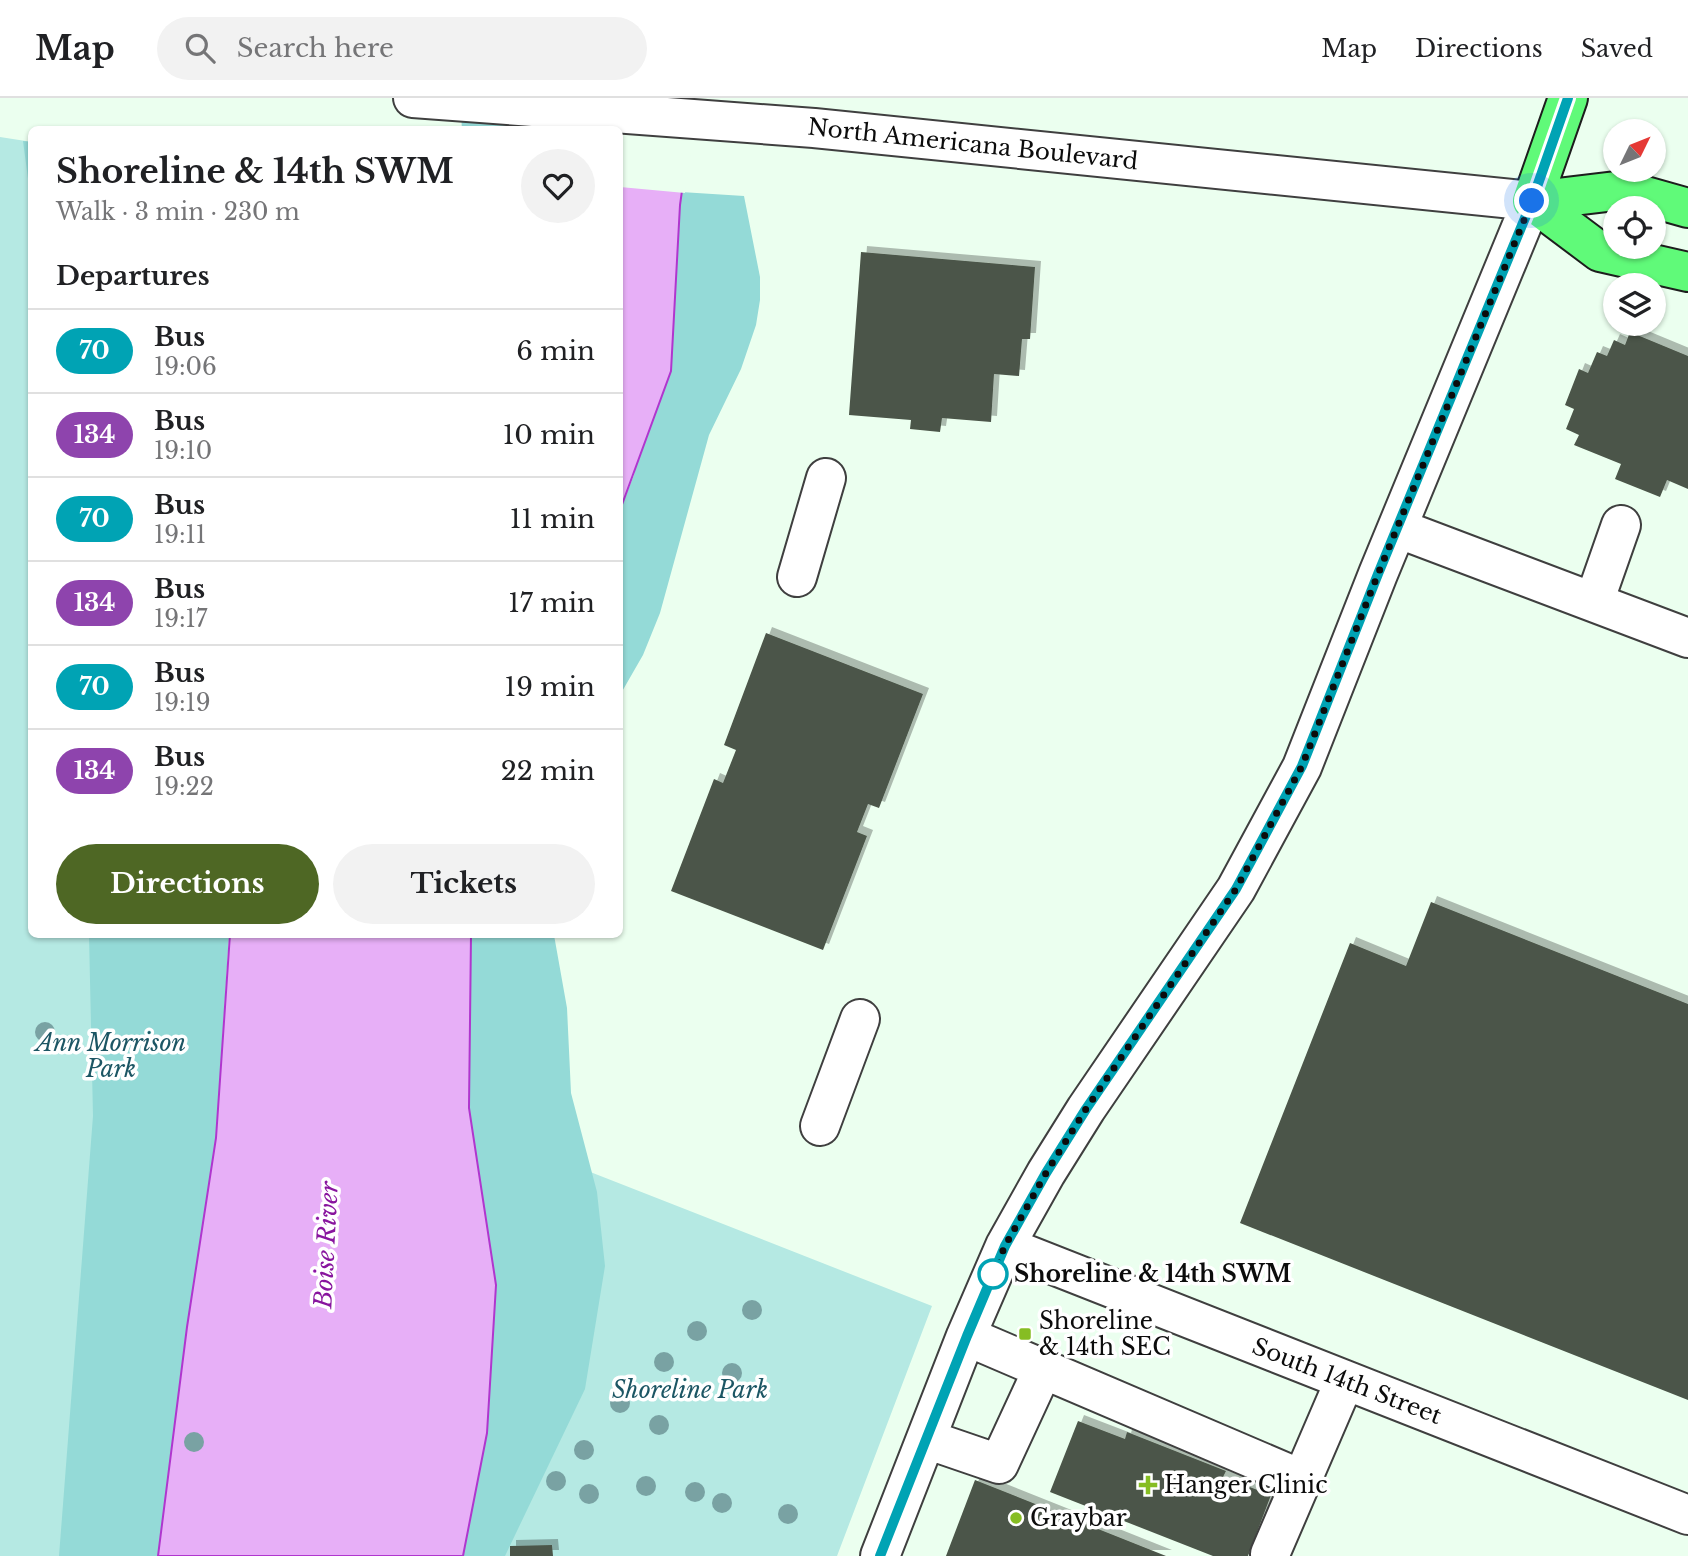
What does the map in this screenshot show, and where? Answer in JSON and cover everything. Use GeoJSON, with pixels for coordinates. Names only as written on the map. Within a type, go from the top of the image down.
{"type":"FeatureCollection","features":[{"type":"Feature","properties":{"kind":"main road"},"geometry":{"type":"LineString","coordinates":[[1532,201],[1568,98]]}},
{"type":"Feature","properties":{"kind":"main road"},"geometry":{"type":"LineString","coordinates":[[1532,201],[1624,190],[1688,208]]}},
{"type":"Feature","properties":{"kind":"main road"},"geometry":{"type":"LineString","coordinates":[[1532,201],[1600,252],[1688,272]]}},
{"type":"Feature","properties":{"kind":"street","name":"North Americana Boulevard"},"geometry":{"type":"LineString","coordinates":[[413,98],[765,124],[1532,201]]}},
{"type":"Feature","properties":{"kind":"street"},"geometry":{"type":"LineString","coordinates":[[880,1556],[1005,1246],[1086,1109],[1242,877],[1302,766],[1532,201]]}},
{"type":"Feature","properties":{"kind":"street"},"geometry":{"type":"LineString","coordinates":[[797,577],[826,478]]}},
{"type":"Feature","properties":{"kind":"street"},"geometry":{"type":"LineString","coordinates":[[1594,602],[1621,525]]}},
{"type":"Feature","properties":{"kind":"street"},"geometry":{"type":"LineString","coordinates":[[1397,528],[1688,638]]}},
{"type":"Feature","properties":{"kind":"street"},"geometry":{"type":"LineString","coordinates":[[820,1126],[860,1019]]}},
{"type":"Feature","properties":{"kind":"street","name":"South 14th Street"},"geometry":{"type":"LineString","coordinates":[[1005,1246],[1688,1515]]}},
{"type":"Feature","properties":{"kind":"street"},"geometry":{"type":"LineString","coordinates":[[967,1336],[1303,1480]]}},
{"type":"Feature","properties":{"kind":"street"},"geometry":{"type":"LineString","coordinates":[[926,1439],[999,1464],[1043,1369]]}},
{"type":"Feature","properties":{"kind":"street"},"geometry":{"type":"LineString","coordinates":[[1270,1554],[1345,1380]]}},
{"type":"Feature","properties":{"kind":"green space"},"geometry":{"type":"Polygon","coordinates":[[[457,98],[521,98],[518,126],[459,126],[457,98]]]}},
{"type":"Feature","properties":{"kind":"green space","name":"Ann Morrison Park"},"geometry":{"type":"Polygon","coordinates":[[[0,137],[28,141],[28,938],[229,938],[187,1327],[158,1556],[0,1556],[0,137]]]}},
{"type":"Feature","properties":{"kind":"green space"},"geometry":{"type":"Polygon","coordinates":[[[23,141],[28,142],[28,178],[23,141]]]}},
{"type":"Feature","properties":{"kind":"green space"},"geometry":{"type":"Polygon","coordinates":[[[681,192],[744,196],[760,277],[756,325],[741,369],[709,435],[660,613],[643,655],[623,690],[623,502],[634,475],[681,192]]]}},
{"type":"Feature","properties":{"kind":"green space"},"geometry":{"type":"Polygon","coordinates":[[[89,938],[229,938],[216,1138],[187,1327],[158,1556],[59,1556],[93,1116],[89,938]]]}},
{"type":"Feature","properties":{"kind":"green space"},"geometry":{"type":"Polygon","coordinates":[[[471,938],[555,938],[567,1008],[571,1093],[597,1192],[605,1266],[585,1389],[505,1556],[463,1556],[487,1433],[496,1285],[469,1108],[471,938]]]}},
{"type":"Feature","properties":{"kind":"green space","name":"Shoreline Park"},"geometry":{"type":"Polygon","coordinates":[[[575,1166],[932,1306],[837,1556],[491,1556],[575,1166]]]}},
{"type":"Feature","properties":{"kind":"water"},"geometry":{"type":"Polygon","coordinates":[[[695,98],[680,205],[671,371],[623,502],[623,126],[540,126],[695,98]]]}},
{"type":"Feature","properties":{"kind":"water","name":"Boise River"},"geometry":{"type":"Polygon","coordinates":[[[230,938],[471,938],[469,1108],[496,1285],[487,1433],[463,1556],[158,1556],[187,1327],[216,1138],[230,938]]]}},
{"type":"Feature","properties":{"kind":"pier"},"geometry":{"type":"Polygon","coordinates":[[[357,98],[460,98],[462,126],[351,126],[357,98]]]}},
{"type":"Feature","properties":{"kind":"pier"},"geometry":{"type":"Polygon","coordinates":[[[518,98],[699,98],[685,193],[623,187],[623,126],[514,126],[518,98]]]}},
{"type":"Feature","properties":{"kind":"building"},"geometry":{"type":"Polygon","coordinates":[[[861,252],[1035,267],[1030,339],[1022,339],[1019,376],[994,374],[991,422],[942,418],[940,432],[910,429],[911,420],[849,415],[861,252]]]}},
{"type":"Feature","properties":{"kind":"building"},"geometry":{"type":"Polygon","coordinates":[[[1628,336],[1640,336],[1688,356],[1688,489],[1667,480],[1660,497],[1615,479],[1621,464],[1574,445],[1579,435],[1566,429],[1574,409],[1565,405],[1579,369],[1588,373],[1597,352],[1607,356],[1614,340],[1625,345],[1628,336]]]}},
{"type":"Feature","properties":{"kind":"building"},"geometry":{"type":"Polygon","coordinates":[[[766,633],[923,694],[879,808],[868,804],[857,832],[867,836],[823,950],[671,891],[714,779],[723,783],[736,750],[724,745],[766,633]]]}},
{"type":"Feature","properties":{"kind":"building"},"geometry":{"type":"Polygon","coordinates":[[[1431,902],[1688,1004],[1688,1400],[1240,1223],[1350,943],[1406,966],[1431,902]]]}},
{"type":"Feature","properties":{"kind":"building","name":"Hanger Clinic"},"geometry":{"type":"Polygon","coordinates":[[[1078,1421],[1125,1439],[1127,1432],[1226,1471],[1223,1477],[1271,1495],[1248,1556],[1213,1556],[1050,1492],[1078,1421]]]}},
{"type":"Feature","properties":{"kind":"building","name":"Graybar"},"geometry":{"type":"Polygon","coordinates":[[[975,1480],[1166,1556],[946,1556],[975,1480]]]}},
{"type":"Feature","properties":{"kind":"building"},"geometry":{"type":"Polygon","coordinates":[[[552,1545],[553,1556],[510,1556],[510,1546],[552,1545]]]}},
{"type":"Feature","properties":{"kind":"bus line","name":"70"},"geometry":{"type":"LineString","coordinates":[[880,1556],[1005,1246],[1086,1109],[1236,889],[1302,766],[1532,201],[1568,98]]}},
{"type":"Feature","properties":{"kind":"place","name":"Shoreline & 14th SWM"},"geometry":{"type":"Point","coordinates":[993,1274]}},
{"type":"Feature","properties":{"kind":"place","name":"Shoreline & 14th SEC"},"geometry":{"type":"Point","coordinates":[1025,1334]}},
{"type":"Feature","properties":{"kind":"place","name":"Hanger Clinic"},"geometry":{"type":"Point","coordinates":[1148,1485]}},
{"type":"Feature","properties":{"kind":"place","name":"Graybar"},"geometry":{"type":"Point","coordinates":[1016,1518]}},
{"type":"Feature","properties":{"kind":"route"},"geometry":{"type":"LineString","coordinates":[[993,1274],[1005,1246],[1046,1173],[1086,1109],[1236,889],[1302,766],[1532,201]]}}]}
